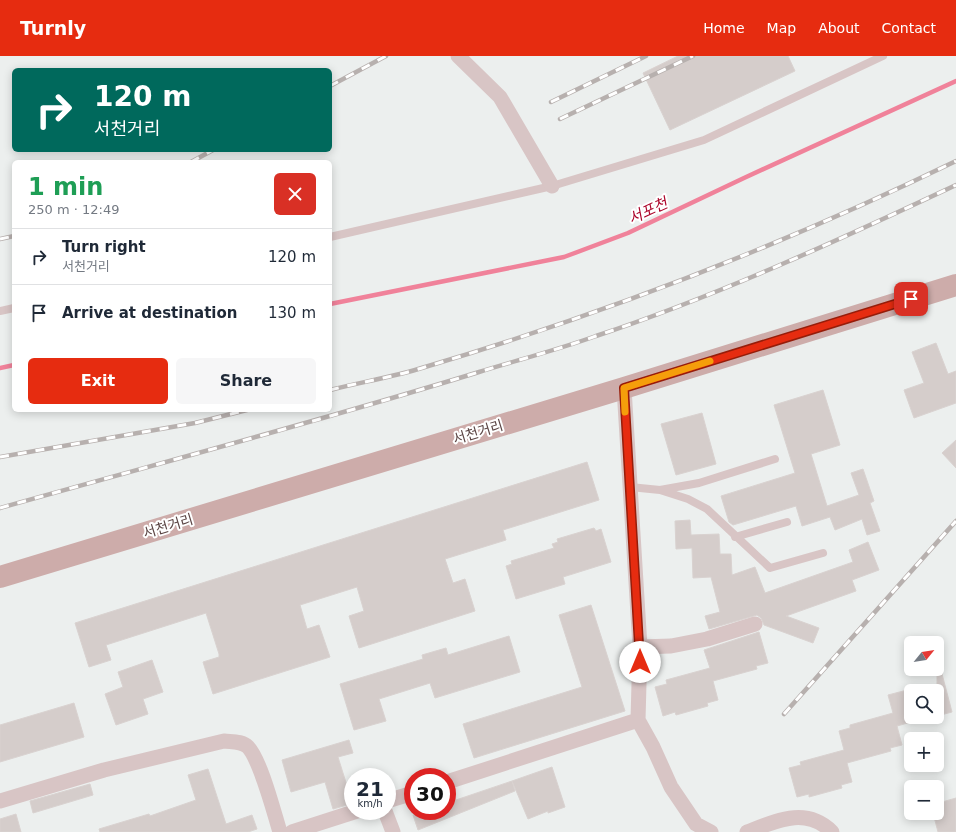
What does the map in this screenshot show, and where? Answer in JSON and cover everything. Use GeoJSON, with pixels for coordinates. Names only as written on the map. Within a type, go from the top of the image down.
{"type":"FeatureCollection","features":[{"type":"Feature","properties":{"kind":"main road","name":"서천거리"},"geometry":{"type":"LineString","coordinates":[[0,577],[624,388],[956,285]]}},
{"type":"Feature","properties":{"kind":"street"},"geometry":{"type":"LineString","coordinates":[[458,56],[500,97],[552,186]]}},
{"type":"Feature","properties":{"kind":"street"},"geometry":{"type":"LineString","coordinates":[[624,388],[640,647],[638,720],[653,747],[671,788],[696,824],[710,832]]}},
{"type":"Feature","properties":{"kind":"street"},"geometry":{"type":"LineString","coordinates":[[640,647],[671,646],[707,639],[755,624]]}},
{"type":"Feature","properties":{"kind":"street"},"geometry":{"type":"LineString","coordinates":[[456,779],[638,720]]}},
{"type":"Feature","properties":{"kind":"street"},"geometry":{"type":"LineString","coordinates":[[0,801],[104,770],[224,742],[239,742],[247,747],[255,760],[269,795],[280,832]]}},
{"type":"Feature","properties":{"kind":"street"},"geometry":{"type":"LineString","coordinates":[[292,832],[344,815]]}},
{"type":"Feature","properties":{"kind":"street"},"geometry":{"type":"LineString","coordinates":[[747,832],[780,819],[806,816],[827,827],[832,832]]}},
{"type":"Feature","properties":{"kind":"street"},"geometry":{"type":"LineString","coordinates":[[388,820],[393,832]]}},
{"type":"Feature","properties":{"kind":"lane"},"geometry":{"type":"LineString","coordinates":[[332,237],[552,186],[704,140],[883,56]]}},
{"type":"Feature","properties":{"kind":"lane"},"geometry":{"type":"LineString","coordinates":[[0,311],[12,308]]}},
{"type":"Feature","properties":{"kind":"lane"},"geometry":{"type":"LineString","coordinates":[[660,490],[699,483],[775,459]]}},
{"type":"Feature","properties":{"kind":"lane"},"geometry":{"type":"LineString","coordinates":[[630,487],[660,490],[688,499],[707,509],[735,537],[770,568],[823,553]]}},
{"type":"Feature","properties":{"kind":"lane"},"geometry":{"type":"LineString","coordinates":[[735,537],[787,522]]}},
{"type":"Feature","properties":{"kind":"building"},"geometry":{"type":"Polygon","coordinates":[[[678,56],[788,56],[795,71],[670,130],[643,73],[678,56]]]}},
{"type":"Feature","properties":{"kind":"building"},"geometry":{"type":"Polygon","coordinates":[[[936,343],[948,374],[956,371],[956,403],[914,418],[904,390],[924,383],[912,352],[936,343]]]}},
{"type":"Feature","properties":{"kind":"building"},"geometry":{"type":"Polygon","coordinates":[[[823,390],[840,445],[811,454],[827,506],[859,495],[851,473],[863,469],[874,501],[870,503],[880,531],[867,535],[862,519],[835,530],[830,517],[802,526],[796,506],[733,525],[729,522],[721,496],[795,473],[774,405],[823,390]]]}},
{"type":"Feature","properties":{"kind":"building"},"geometry":{"type":"Polygon","coordinates":[[[702,413],[716,464],[676,475],[661,424],[702,413]]]}},
{"type":"Feature","properties":{"kind":"building"},"geometry":{"type":"Polygon","coordinates":[[[956,440],[956,468],[942,453],[956,440]]]}},
{"type":"Feature","properties":{"kind":"building"},"geometry":{"type":"Polygon","coordinates":[[[587,462],[599,500],[503,530],[506,540],[445,559],[453,583],[465,579],[475,611],[359,648],[349,616],[364,611],[357,587],[300,605],[307,629],[319,625],[330,657],[213,694],[203,662],[219,657],[219,654],[206,613],[106,645],[111,660],[89,667],[75,623],[587,462]]]}},
{"type":"Feature","properties":{"kind":"building"},"geometry":{"type":"Polygon","coordinates":[[[690,520],[691,535],[719,534],[720,554],[731,554],[732,575],[755,567],[765,593],[853,562],[849,550],[868,542],[879,570],[852,580],[856,591],[786,616],[819,628],[813,643],[764,625],[761,618],[757,615],[709,629],[705,616],[720,612],[711,577],[693,578],[692,548],[676,549],[675,521],[690,520]]]}},
{"type":"Feature","properties":{"kind":"building"},"geometry":{"type":"Polygon","coordinates":[[[594,528],[596,531],[601,529],[611,562],[563,577],[565,584],[516,599],[506,566],[512,564],[511,561],[554,548],[552,544],[558,542],[557,539],[594,528]]]}},
{"type":"Feature","properties":{"kind":"building"},"geometry":{"type":"Polygon","coordinates":[[[591,605],[625,711],[474,758],[463,724],[582,687],[559,615],[591,605]]]}},
{"type":"Feature","properties":{"kind":"building"},"geometry":{"type":"Polygon","coordinates":[[[759,632],[768,663],[756,666],[757,669],[713,681],[718,700],[707,703],[708,706],[676,715],[675,712],[663,716],[655,687],[667,684],[666,680],[710,668],[704,650],[759,632]]]}},
{"type":"Feature","properties":{"kind":"building"},"geometry":{"type":"Polygon","coordinates":[[[509,636],[520,672],[435,698],[430,683],[379,699],[386,721],[354,730],[340,684],[423,659],[422,655],[446,648],[448,655],[509,636]]]}},
{"type":"Feature","properties":{"kind":"building"},"geometry":{"type":"Polygon","coordinates":[[[152,660],[163,692],[143,699],[148,714],[116,725],[105,694],[123,687],[118,672],[152,660]]]}},
{"type":"Feature","properties":{"kind":"building"},"geometry":{"type":"Polygon","coordinates":[[[937,676],[943,676],[952,712],[944,714],[944,684],[937,684],[937,676]]]}},
{"type":"Feature","properties":{"kind":"building"},"geometry":{"type":"Polygon","coordinates":[[[904,691],[904,724],[897,726],[902,745],[890,748],[891,751],[847,763],[852,782],[841,785],[842,788],[809,797],[809,794],[797,797],[789,768],[801,765],[800,762],[844,750],[839,731],[850,728],[850,725],[893,713],[888,695],[904,691]]]}},
{"type":"Feature","properties":{"kind":"building"},"geometry":{"type":"Polygon","coordinates":[[[74,703],[84,737],[0,762],[0,725],[74,703]]]}},
{"type":"Feature","properties":{"kind":"building"},"geometry":{"type":"Polygon","coordinates":[[[349,740],[353,753],[338,757],[344,776],[344,806],[333,809],[325,782],[291,792],[282,760],[349,740]]]}},
{"type":"Feature","properties":{"kind":"building"},"geometry":{"type":"Polygon","coordinates":[[[552,767],[565,807],[548,813],[548,811],[528,819],[512,781],[552,767]]]}},
{"type":"Feature","properties":{"kind":"building"},"geometry":{"type":"Polygon","coordinates":[[[208,769],[226,824],[252,815],[257,829],[248,832],[100,832],[99,829],[149,814],[150,816],[196,800],[188,775],[208,769]]]}},
{"type":"Feature","properties":{"kind":"building"},"geometry":{"type":"Polygon","coordinates":[[[512,781],[515,791],[456,815],[456,800],[512,781]]]}},
{"type":"Feature","properties":{"kind":"building"},"geometry":{"type":"Polygon","coordinates":[[[90,784],[93,795],[33,813],[30,801],[90,784]]]}},
{"type":"Feature","properties":{"kind":"building"},"geometry":{"type":"Polygon","coordinates":[[[956,798],[956,832],[938,832],[935,820],[944,820],[944,801],[956,798]]]}},
{"type":"Feature","properties":{"kind":"building"},"geometry":{"type":"Polygon","coordinates":[[[16,814],[21,832],[0,832],[0,819],[16,814]]]}},
{"type":"Feature","properties":{"kind":"building"},"geometry":{"type":"Polygon","coordinates":[[[415,820],[443,820],[418,830],[415,820]]]}},
{"type":"Feature","properties":{"kind":"waterway","name":"서포천"},"geometry":{"type":"LineString","coordinates":[[332,304],[564,257],[628,233],[956,81]]}},
{"type":"Feature","properties":{"kind":"waterway","name":"서포천"},"geometry":{"type":"LineString","coordinates":[[0,368],[12,365]]}},
{"type":"Feature","properties":{"kind":"railway"},"geometry":{"type":"LineString","coordinates":[[332,85],[386,56]]}},
{"type":"Feature","properties":{"kind":"railway"},"geometry":{"type":"LineString","coordinates":[[551,102],[646,56]]}},
{"type":"Feature","properties":{"kind":"railway"},"geometry":{"type":"LineString","coordinates":[[560,119],[693,56]]}},
{"type":"Feature","properties":{"kind":"railway"},"geometry":{"type":"LineString","coordinates":[[195,160],[209,152]]}},
{"type":"Feature","properties":{"kind":"railway"},"geometry":{"type":"LineString","coordinates":[[332,390],[425,367],[561,324],[628,300],[695,275],[826,221],[956,161]]}},
{"type":"Feature","properties":{"kind":"railway"},"geometry":{"type":"LineString","coordinates":[[0,508],[360,408],[581,341],[642,320],[733,285],[868,226],[956,185]]}},
{"type":"Feature","properties":{"kind":"railway"},"geometry":{"type":"LineString","coordinates":[[0,239],[12,236]]}},
{"type":"Feature","properties":{"kind":"railway"},"geometry":{"type":"LineString","coordinates":[[0,457],[195,423],[239,412]]}},
{"type":"Feature","properties":{"kind":"railway"},"geometry":{"type":"LineString","coordinates":[[784,714],[956,521]]}},
{"type":"Feature","properties":{"kind":"slow traffic"},"geometry":{"type":"LineString","coordinates":[[625,412],[624,388],[710,361]]}},
{"type":"Feature","properties":{"kind":"route"},"geometry":{"type":"LineString","coordinates":[[640,662],[624,388],[911,299]]}}]}
